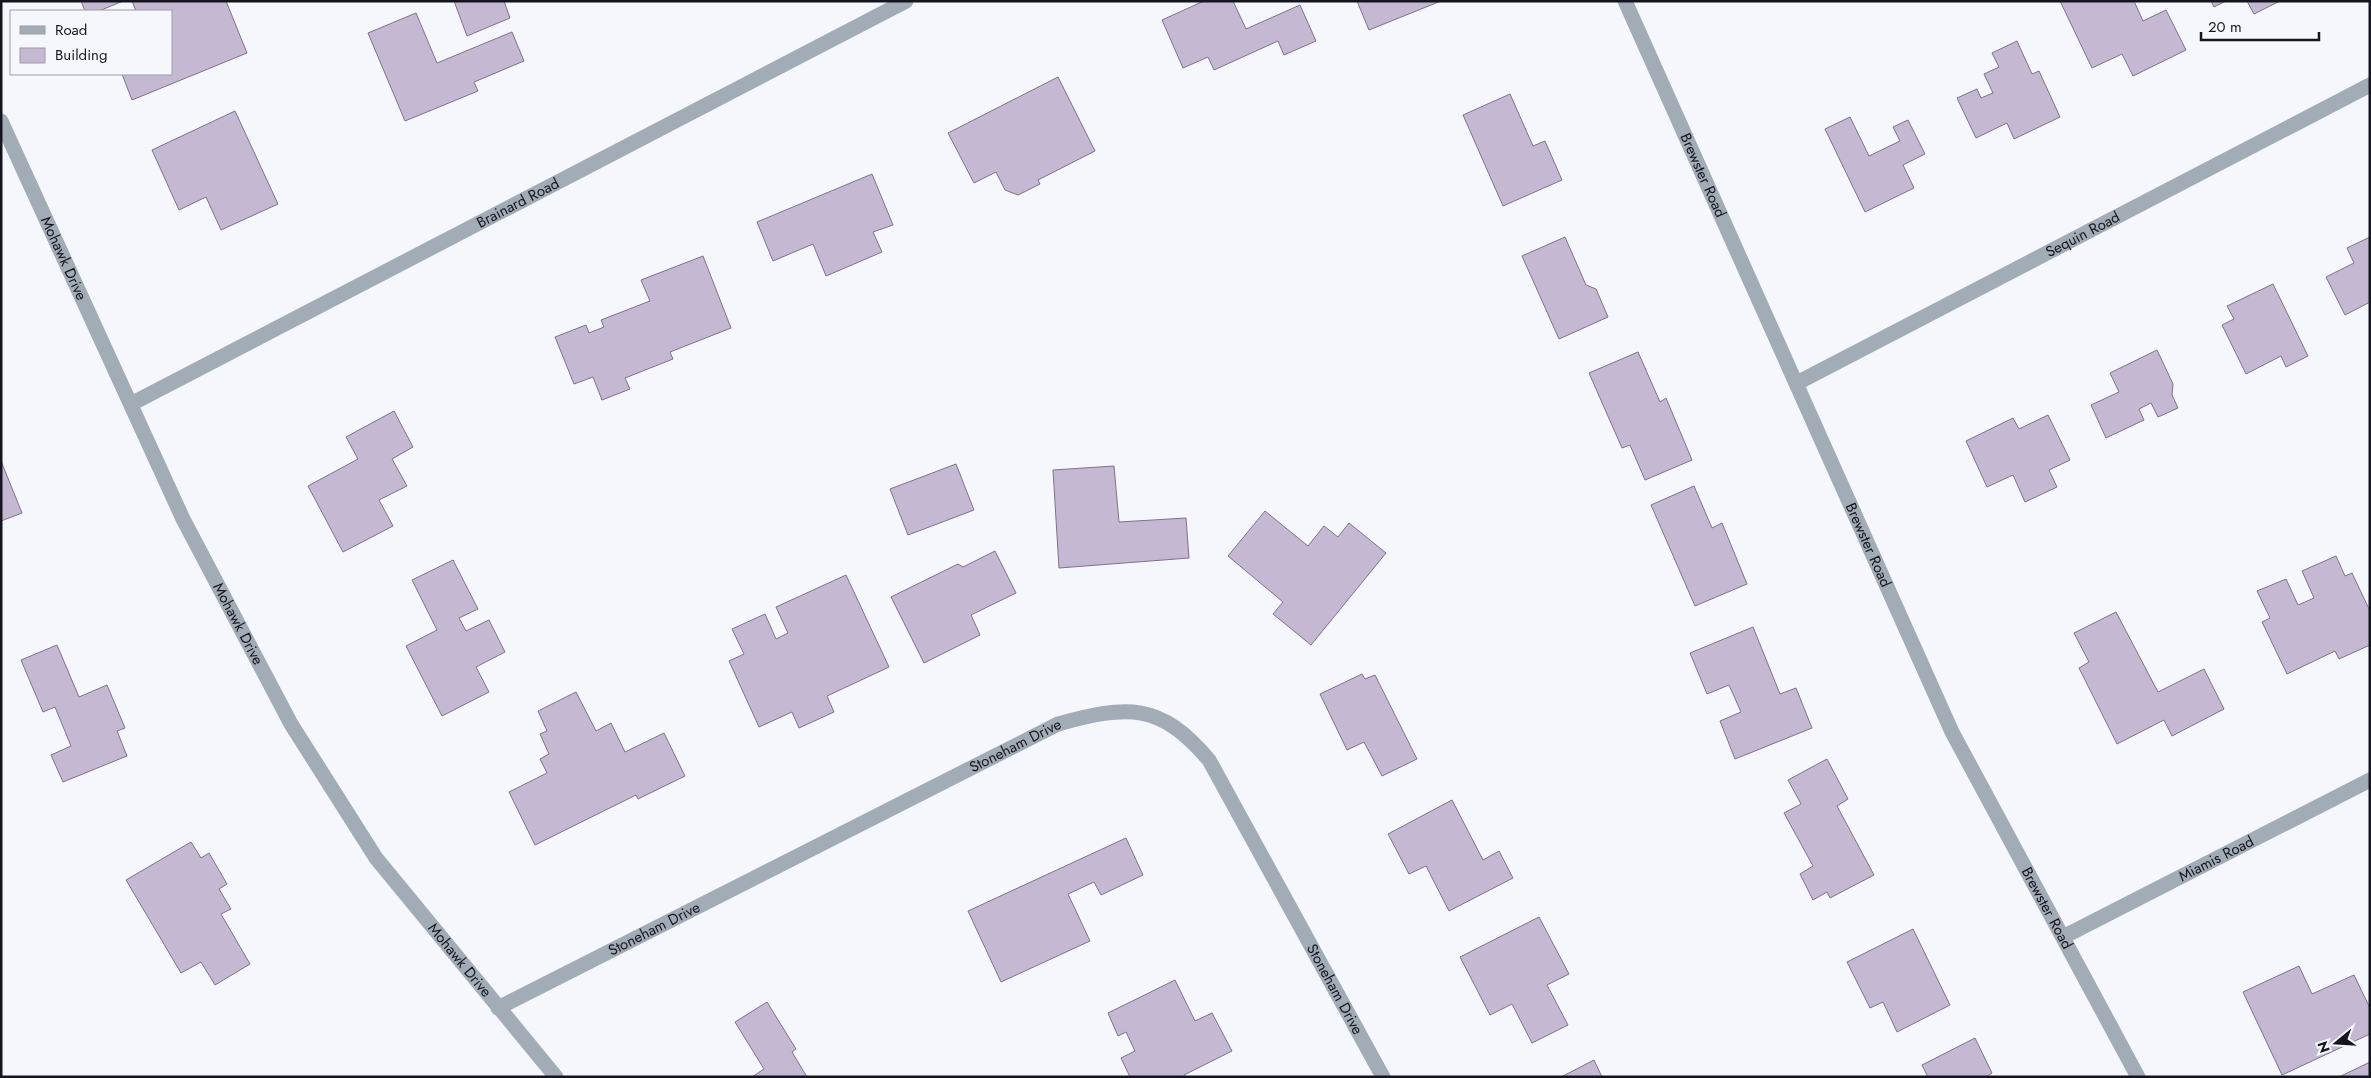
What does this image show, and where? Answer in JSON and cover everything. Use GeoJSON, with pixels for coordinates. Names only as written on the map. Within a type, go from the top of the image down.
{"type":"FeatureCollection","features":[{"type":"Feature","properties":{"kind":"street","name":"Brainard Road"},"geometry":{"type":"LineString","coordinates":[[131,404],[906,1]]}},
{"type":"Feature","properties":{"kind":"street","name":"Brewster Road"},"geometry":{"type":"LineString","coordinates":[[1625,1],[1952,732],[2138,1077]]}},
{"type":"Feature","properties":{"kind":"street","name":"Sequin Road"},"geometry":{"type":"LineString","coordinates":[[1797,383],[2370,84]]}},
{"type":"Feature","properties":{"kind":"street","name":"Mohawk Drive"},"geometry":{"type":"LineString","coordinates":[[1,121],[183,519],[291,724],[376,858],[556,1077]]}},
{"type":"Feature","properties":{"kind":"street","name":"Stoneham Drive"},"geometry":{"type":"LineString","coordinates":[[498,1008],[1058,724],[1115,711],[1141,712],[1169,722],[1190,737],[1209,760],[1383,1077]]}},
{"type":"Feature","properties":{"kind":"street","name":"Miamis Road"},"geometry":{"type":"LineString","coordinates":[[2063,937],[2370,780]]}},
{"type":"Feature","properties":{"kind":"building"},"geometry":{"type":"Polygon","coordinates":[[[81,1],[123,1],[101,10],[85,10],[81,1]]]}},
{"type":"Feature","properties":{"kind":"building"},"geometry":{"type":"Polygon","coordinates":[[[132,1],[226,1],[247,53],[132,100],[122,75],[172,75],[172,10],[136,10],[132,1]]]}},
{"type":"Feature","properties":{"kind":"building"},"geometry":{"type":"Polygon","coordinates":[[[454,1],[504,1],[510,18],[467,36],[454,1]]]}},
{"type":"Feature","properties":{"kind":"building"},"geometry":{"type":"Polygon","coordinates":[[[1204,1],[1233,1],[1246,29],[1300,5],[1316,41],[1284,55],[1278,41],[1214,70],[1208,57],[1183,68],[1162,20],[1204,1]]]}},
{"type":"Feature","properties":{"kind":"building"},"geometry":{"type":"Polygon","coordinates":[[[1357,1],[1441,1],[1369,30],[1357,1]]]}},
{"type":"Feature","properties":{"kind":"building"},"geometry":{"type":"Polygon","coordinates":[[[2060,1],[2134,1],[2143,21],[2166,10],[2186,50],[2133,76],[2122,54],[2092,68],[2060,1]]]}},
{"type":"Feature","properties":{"kind":"building"},"geometry":{"type":"Polygon","coordinates":[[[2211,1],[2226,1],[2214,7],[2211,1]]]}},
{"type":"Feature","properties":{"kind":"building"},"geometry":{"type":"Polygon","coordinates":[[[2247,1],[2280,1],[2254,14],[2247,1]]]}},
{"type":"Feature","properties":{"kind":"building"},"geometry":{"type":"Polygon","coordinates":[[[416,13],[437,63],[512,32],[524,61],[474,82],[478,91],[405,121],[368,33],[416,13]]]}},
{"type":"Feature","properties":{"kind":"building"},"geometry":{"type":"Polygon","coordinates":[[[2017,41],[2032,74],[2039,71],[2060,117],[2014,139],[2007,123],[1976,138],[1957,98],[1977,89],[1981,98],[1993,93],[1984,74],[1999,67],[1992,53],[2017,41]]]}},
{"type":"Feature","properties":{"kind":"building"},"geometry":{"type":"Polygon","coordinates":[[[1058,77],[1095,151],[1038,180],[1040,184],[1018,195],[1005,190],[996,172],[974,183],[948,133],[1058,77]]]}},
{"type":"Feature","properties":{"kind":"building"},"geometry":{"type":"Polygon","coordinates":[[[1510,94],[1533,146],[1545,141],[1562,180],[1503,206],[1463,115],[1510,94]]]}},
{"type":"Feature","properties":{"kind":"building"},"geometry":{"type":"Polygon","coordinates":[[[235,111],[278,204],[221,230],[206,197],[179,210],[152,150],[235,111]]]}},
{"type":"Feature","properties":{"kind":"building"},"geometry":{"type":"Polygon","coordinates":[[[1850,117],[1869,156],[1900,141],[1893,127],[1908,120],[1925,154],[1903,165],[1914,188],[1865,212],[1825,129],[1850,117]]]}},
{"type":"Feature","properties":{"kind":"building"},"geometry":{"type":"Polygon","coordinates":[[[872,174],[893,225],[873,232],[882,252],[826,276],[813,244],[773,261],[757,222],[872,174]]]}},
{"type":"Feature","properties":{"kind":"building"},"geometry":{"type":"Polygon","coordinates":[[[1565,237],[1586,285],[1596,289],[1608,317],[1559,339],[1522,256],[1565,237]]]}},
{"type":"Feature","properties":{"kind":"building"},"geometry":{"type":"Polygon","coordinates":[[[2370,237],[2370,302],[2345,315],[2326,277],[2354,263],[2347,248],[2370,237]]]}},
{"type":"Feature","properties":{"kind":"building"},"geometry":{"type":"Polygon","coordinates":[[[703,256],[731,328],[670,352],[673,359],[625,378],[630,389],[602,400],[593,377],[574,384],[555,337],[586,325],[589,333],[604,327],[601,320],[650,301],[641,280],[703,256]]]}},
{"type":"Feature","properties":{"kind":"building"},"geometry":{"type":"Polygon","coordinates":[[[2273,284],[2308,356],[2286,367],[2281,356],[2246,374],[2222,325],[2234,319],[2227,306],[2273,284]]]}},
{"type":"Feature","properties":{"kind":"building"},"geometry":{"type":"Polygon","coordinates":[[[2157,350],[2173,384],[2172,395],[2178,408],[2158,417],[2151,403],[2139,409],[2144,420],[2106,438],[2091,405],[2119,392],[2110,373],[2157,350]]]}},
{"type":"Feature","properties":{"kind":"building"},"geometry":{"type":"Polygon","coordinates":[[[1638,352],[1660,402],[1666,398],[1692,460],[1645,480],[1630,445],[1622,448],[1589,373],[1638,352]]]}},
{"type":"Feature","properties":{"kind":"building"},"geometry":{"type":"Polygon","coordinates":[[[394,411],[413,447],[392,459],[407,486],[379,500],[393,526],[343,552],[308,486],[358,459],[346,437],[394,411]]]}},
{"type":"Feature","properties":{"kind":"building"},"geometry":{"type":"Polygon","coordinates":[[[2048,415],[2070,460],[2049,470],[2057,487],[2025,502],[2013,475],[1987,487],[1966,441],[2013,418],[2019,429],[2048,415]]]}},
{"type":"Feature","properties":{"kind":"building"},"geometry":{"type":"Polygon","coordinates":[[[1,461],[22,513],[1,521],[1,461]]]}},
{"type":"Feature","properties":{"kind":"building"},"geometry":{"type":"Polygon","coordinates":[[[956,464],[974,510],[908,535],[890,489],[956,464]]]}},
{"type":"Feature","properties":{"kind":"building"},"geometry":{"type":"Polygon","coordinates":[[[1114,466],[1119,522],[1186,518],[1189,558],[1059,568],[1053,470],[1114,466]]]}},
{"type":"Feature","properties":{"kind":"building"},"geometry":{"type":"Polygon","coordinates":[[[1694,486],[1712,528],[1722,523],[1747,584],[1695,606],[1651,505],[1694,486]]]}},
{"type":"Feature","properties":{"kind":"building"},"geometry":{"type":"Polygon","coordinates":[[[1265,511],[1308,546],[1324,526],[1338,537],[1349,523],[1386,553],[1311,645],[1273,614],[1283,602],[1228,556],[1265,511]]]}},
{"type":"Feature","properties":{"kind":"building"},"geometry":{"type":"Polygon","coordinates":[[[995,551],[1016,593],[971,615],[980,635],[924,663],[891,597],[958,564],[963,567],[995,551]]]}},
{"type":"Feature","properties":{"kind":"building"},"geometry":{"type":"Polygon","coordinates":[[[2336,556],[2345,576],[2352,573],[2370,611],[2370,645],[2339,659],[2335,651],[2287,674],[2262,622],[2270,618],[2257,591],[2286,579],[2298,605],[2314,598],[2302,571],[2336,556]]]}},
{"type":"Feature","properties":{"kind":"building"},"geometry":{"type":"Polygon","coordinates":[[[453,560],[478,609],[459,618],[466,631],[489,620],[505,652],[476,667],[489,692],[442,716],[406,646],[437,630],[412,580],[453,560]]]}},
{"type":"Feature","properties":{"kind":"building"},"geometry":{"type":"Polygon","coordinates":[[[846,575],[889,667],[827,696],[834,712],[799,728],[792,712],[759,727],[729,661],[744,654],[732,629],[765,614],[776,639],[788,633],[776,607],[846,575]]]}},
{"type":"Feature","properties":{"kind":"building"},"geometry":{"type":"Polygon","coordinates":[[[2116,612],[2158,692],[2204,669],[2224,709],[2172,736],[2164,720],[2117,744],[2079,668],[2089,662],[2074,633],[2116,612]]]}},
{"type":"Feature","properties":{"kind":"building"},"geometry":{"type":"Polygon","coordinates":[[[1753,627],[1780,694],[1796,688],[1812,728],[1735,759],[1720,721],[1741,712],[1729,685],[1707,694],[1690,653],[1753,627]]]}},
{"type":"Feature","properties":{"kind":"building"},"geometry":{"type":"Polygon","coordinates":[[[57,645],[79,697],[107,685],[125,728],[117,731],[127,756],[63,782],[51,755],[71,746],[55,707],[43,712],[21,660],[57,645]]]}},
{"type":"Feature","properties":{"kind":"building"},"geometry":{"type":"Polygon","coordinates":[[[1362,674],[1365,679],[1375,675],[1417,759],[1382,776],[1364,742],[1347,750],[1320,694],[1362,674]]]}},
{"type":"Feature","properties":{"kind":"building"},"geometry":{"type":"Polygon","coordinates":[[[576,692],[596,731],[611,723],[625,752],[664,733],[685,776],[638,799],[636,795],[535,845],[509,792],[547,773],[540,759],[549,754],[540,734],[547,731],[538,711],[576,692]]]}},
{"type":"Feature","properties":{"kind":"building"},"geometry":{"type":"Polygon","coordinates":[[[1827,759],[1848,799],[1837,806],[1874,875],[1830,898],[1827,892],[1813,900],[1800,874],[1813,866],[1784,813],[1801,804],[1788,780],[1827,759]]]}},
{"type":"Feature","properties":{"kind":"building"},"geometry":{"type":"Polygon","coordinates":[[[1452,800],[1483,860],[1499,851],[1513,878],[1449,911],[1426,866],[1409,874],[1388,834],[1452,800]]]}},
{"type":"Feature","properties":{"kind":"building"},"geometry":{"type":"Polygon","coordinates":[[[1126,838],[1143,875],[1101,895],[1094,882],[1068,894],[1090,941],[1001,982],[968,911],[1126,838]]]}},
{"type":"Feature","properties":{"kind":"building"},"geometry":{"type":"Polygon","coordinates":[[[191,842],[201,858],[209,853],[227,884],[219,889],[231,909],[221,914],[250,964],[215,985],[201,962],[181,973],[126,880],[191,842]]]}},
{"type":"Feature","properties":{"kind":"building"},"geometry":{"type":"Polygon","coordinates":[[[1539,917],[1569,974],[1547,985],[1568,1025],[1532,1043],[1512,1004],[1490,1015],[1460,957],[1539,917]]]}},
{"type":"Feature","properties":{"kind":"building"},"geometry":{"type":"Polygon","coordinates":[[[1913,929],[1950,1005],[1897,1032],[1883,1002],[1870,1008],[1847,962],[1913,929]]]}},
{"type":"Feature","properties":{"kind":"building"},"geometry":{"type":"Polygon","coordinates":[[[2299,966],[2312,994],[2354,975],[2370,1008],[2370,1034],[2282,1075],[2243,992],[2299,966]]]}},
{"type":"Feature","properties":{"kind":"building"},"geometry":{"type":"Polygon","coordinates":[[[1175,980],[1195,1021],[1212,1013],[1232,1051],[1184,1075],[1185,1077],[1130,1077],[1121,1058],[1135,1051],[1126,1032],[1118,1036],[1108,1013],[1175,980]]]}},
{"type":"Feature","properties":{"kind":"building"},"geometry":{"type":"Polygon","coordinates":[[[767,1002],[796,1049],[792,1052],[807,1077],[752,1077],[764,1069],[735,1022],[767,1002]]]}},
{"type":"Feature","properties":{"kind":"building"},"geometry":{"type":"Polygon","coordinates":[[[1975,1038],[1992,1073],[1986,1077],[1928,1077],[1922,1065],[1975,1038]]]}},
{"type":"Feature","properties":{"kind":"building"},"geometry":{"type":"Polygon","coordinates":[[[1594,1060],[1602,1077],[1561,1077],[1594,1060]]]}},
{"type":"Feature","properties":{"kind":"building"},"geometry":{"type":"Polygon","coordinates":[[[2370,1062],[2370,1077],[2339,1077],[2370,1062]]]}}]}
